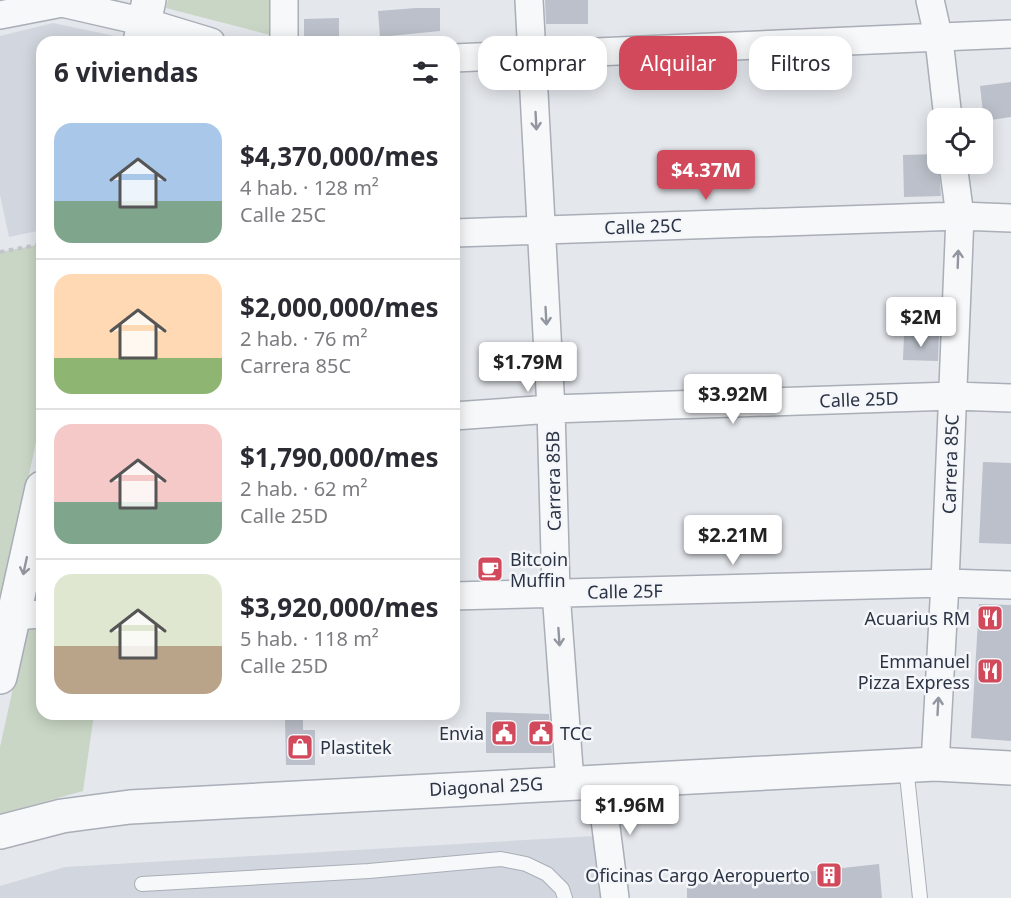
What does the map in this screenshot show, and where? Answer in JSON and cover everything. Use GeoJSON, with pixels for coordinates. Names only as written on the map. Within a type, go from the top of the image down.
{"type":"FeatureCollection","features":[{"type":"Feature","properties":{"kind":"street"},"geometry":{"type":"LineString","coordinates":[[284,0],[284,36]]}},
{"type":"Feature","properties":{"kind":"street","name":"Carrera 85B"},"geometry":{"type":"LineString","coordinates":[[529,0],[531,36]]}},
{"type":"Feature","properties":{"kind":"street"},"geometry":{"type":"LineString","coordinates":[[930,0],[939,40],[947,108]]}},
{"type":"Feature","properties":{"kind":"street"},"geometry":{"type":"LineString","coordinates":[[0,15],[62,3],[145,21],[192,36]]}},
{"type":"Feature","properties":{"kind":"street"},"geometry":{"type":"LineString","coordinates":[[607,53],[939,40],[1011,34]]}},
{"type":"Feature","properties":{"kind":"street"},"geometry":{"type":"LineString","coordinates":[[460,58],[478,57]]}},
{"type":"Feature","properties":{"kind":"street","name":"Carrera 85B"},"geometry":{"type":"LineString","coordinates":[[534,90],[551,409],[556,592],[585,781],[615,898]]}},
{"type":"Feature","properties":{"kind":"street","name":"Carrera 85C"},"geometry":{"type":"LineString","coordinates":[[921,765],[945,583],[960,216],[954,174]]}},
{"type":"Feature","properties":{"kind":"street","name":"Calle 25C"},"geometry":{"type":"LineString","coordinates":[[460,233],[960,216],[1011,218]]}},
{"type":"Feature","properties":{"kind":"street","name":"Calle 25D"},"geometry":{"type":"LineString","coordinates":[[460,416],[551,409],[953,396],[1011,398]]}},
{"type":"Feature","properties":{"kind":"street"},"geometry":{"type":"LineString","coordinates":[[0,677],[28,615],[36,542]]}},
{"type":"Feature","properties":{"kind":"street","name":"Calle 25F"},"geometry":{"type":"LineString","coordinates":[[460,596],[945,583],[1011,585]]}},
{"type":"Feature","properties":{"kind":"street","name":"Diagonal 25G"},"geometry":{"type":"LineString","coordinates":[[0,832],[62,816],[130,807],[585,781],[921,765],[1011,768]]}},
{"type":"Feature","properties":{"kind":"lane"},"geometry":{"type":"LineString","coordinates":[[920,898],[921,765]]}},
{"type":"Feature","properties":{"kind":"lane"},"geometry":{"type":"LineString","coordinates":[[142,884],[369,871],[501,858],[526,864],[547,874],[562,889],[565,898]]}},
{"type":"Feature","properties":{"kind":"path"},"geometry":{"type":"LineString","coordinates":[[0,252],[36,245]]}},
{"type":"Feature","properties":{"kind":"shaded area"},"geometry":{"type":"Polygon","coordinates":[[[53,23],[115,36],[36,36],[36,231],[9,237],[0,195],[0,36],[53,23]]]}},
{"type":"Feature","properties":{"kind":"shaded area"},"geometry":{"type":"Polygon","coordinates":[[[594,836],[601,898],[0,898],[0,886],[65,867],[594,836]]]}},
{"type":"Feature","properties":{"kind":"green space"},"geometry":{"type":"Polygon","coordinates":[[[168,0],[269,0],[270,35],[166,8],[168,0]]]}},
{"type":"Feature","properties":{"kind":"green space"},"geometry":{"type":"Polygon","coordinates":[[[36,245],[36,442],[0,606],[0,252],[36,245]]]}},
{"type":"Feature","properties":{"kind":"green space"},"geometry":{"type":"Polygon","coordinates":[[[36,583],[36,720],[93,720],[83,791],[0,814],[0,747],[36,583]]]}},
{"type":"Feature","properties":{"kind":"building"},"geometry":{"type":"Polygon","coordinates":[[[545,0],[588,0],[588,24],[546,24],[545,0]]]}},
{"type":"Feature","properties":{"kind":"building"},"geometry":{"type":"Polygon","coordinates":[[[440,8],[440,31],[380,36],[378,11],[440,8]]]}},
{"type":"Feature","properties":{"kind":"building"},"geometry":{"type":"Polygon","coordinates":[[[339,18],[339,36],[304,36],[304,19],[339,18]]]}},
{"type":"Feature","properties":{"kind":"building"},"geometry":{"type":"Polygon","coordinates":[[[1011,82],[1011,117],[993,120],[993,108],[983,108],[980,86],[1011,82]]]}},
{"type":"Feature","properties":{"kind":"building"},"geometry":{"type":"Polygon","coordinates":[[[927,154],[927,174],[939,174],[941,196],[904,197],[903,155],[927,154]]]}},
{"type":"Feature","properties":{"kind":"building"},"geometry":{"type":"Polygon","coordinates":[[[904,335],[939,336],[938,361],[903,360],[904,335]]]}},
{"type":"Feature","properties":{"kind":"building"},"geometry":{"type":"Polygon","coordinates":[[[983,462],[1011,463],[1011,544],[979,543],[983,462]]]}},
{"type":"Feature","properties":{"kind":"building"},"geometry":{"type":"Polygon","coordinates":[[[979,604],[1011,605],[1011,741],[971,738],[979,604]]]}},
{"type":"Feature","properties":{"kind":"building"},"geometry":{"type":"Polygon","coordinates":[[[486,712],[549,714],[552,753],[486,753],[486,712]]]}},
{"type":"Feature","properties":{"kind":"building","name":"Plastitek"},"geometry":{"type":"Polygon","coordinates":[[[285,720],[303,720],[303,730],[315,730],[315,765],[286,765],[285,720]]]}},
{"type":"Feature","properties":{"kind":"building","name":"Oficinas Cargo Aeropuerto"},"geometry":{"type":"Polygon","coordinates":[[[879,864],[882,898],[687,898],[687,885],[879,864]]]}},
{"type":"Feature","properties":{"kind":"place","name":"Bitcoin Muffin"},"geometry":{"type":"Point","coordinates":[490,569]}},
{"type":"Feature","properties":{"kind":"place","name":"Acuarius RM"},"geometry":{"type":"Point","coordinates":[990,618]}},
{"type":"Feature","properties":{"kind":"place","name":"Emmanuel Pizza Express"},"geometry":{"type":"Point","coordinates":[990,671]}},
{"type":"Feature","properties":{"kind":"place","name":"Envia"},"geometry":{"type":"Point","coordinates":[504,733]}},
{"type":"Feature","properties":{"kind":"place","name":"TCC"},"geometry":{"type":"Point","coordinates":[541,733]}},
{"type":"Feature","properties":{"kind":"place","name":"Plastitek"},"geometry":{"type":"Point","coordinates":[300,747]}},
{"type":"Feature","properties":{"kind":"place","name":"Oficinas Cargo Aeropuerto"},"geometry":{"type":"Point","coordinates":[829,875]}}]}
